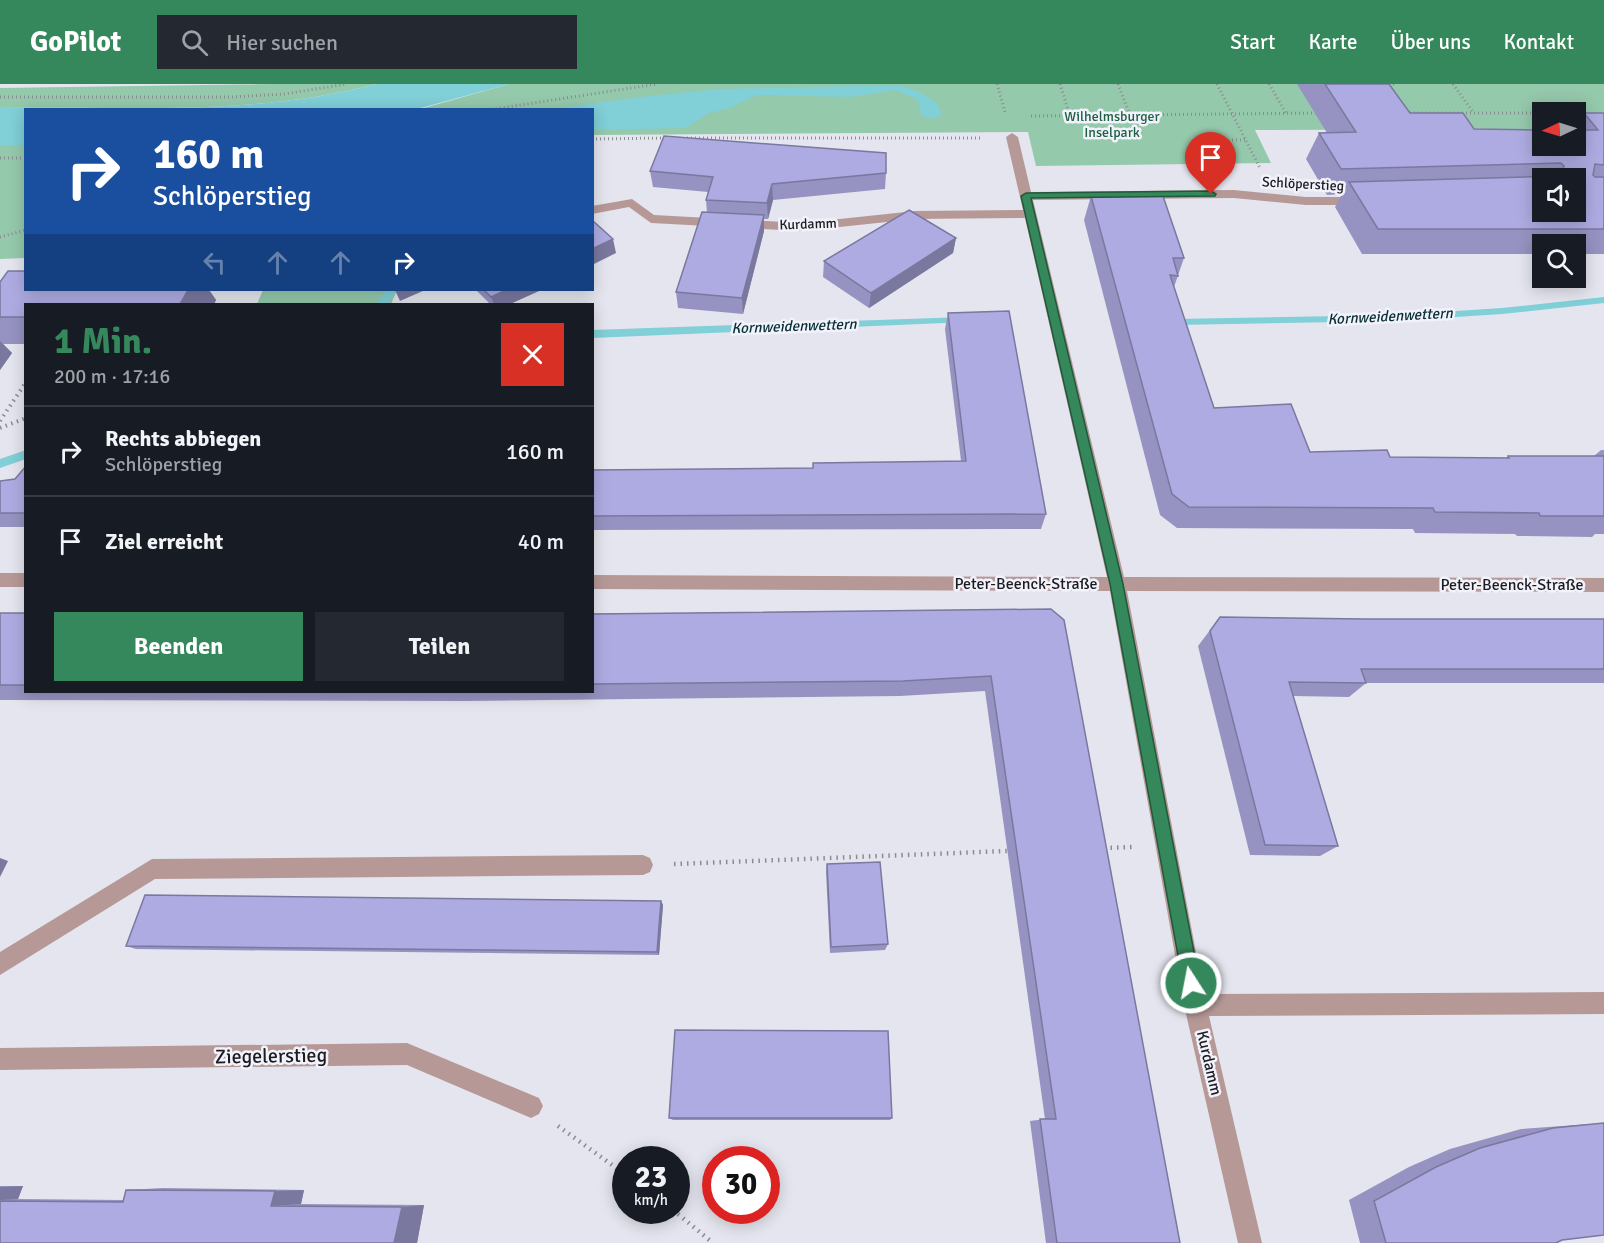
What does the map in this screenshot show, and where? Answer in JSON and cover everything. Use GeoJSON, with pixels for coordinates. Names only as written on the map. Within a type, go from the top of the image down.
{"type":"FeatureCollection","features":[{"type":"Feature","properties":{"kind":"street","name":"Kurdamm"},"geometry":{"type":"LineString","coordinates":[[1012,137],[1117,584],[1196,1005],[1250,1243]]}},
{"type":"Feature","properties":{"kind":"street","name":"Schlöperstieg"},"geometry":{"type":"LineString","coordinates":[[1026,196],[1234,194],[1275,199],[1376,201]]}},
{"type":"Feature","properties":{"kind":"street","name":"Kurdamm"},"geometry":{"type":"LineString","coordinates":[[594,210],[632,203],[651,219],[802,227],[915,215],[1030,214]]}},
{"type":"Feature","properties":{"kind":"street"},"geometry":{"type":"LineString","coordinates":[[0,580],[24,580]]}},
{"type":"Feature","properties":{"kind":"street","name":"Peter-Beenck-Straße"},"geometry":{"type":"LineString","coordinates":[[594,582],[1604,585]]}},
{"type":"Feature","properties":{"kind":"street"},"geometry":{"type":"LineString","coordinates":[[0,964],[152,869],[643,865]]}},
{"type":"Feature","properties":{"kind":"street"},"geometry":{"type":"LineString","coordinates":[[1196,1005],[1604,1003]]}},
{"type":"Feature","properties":{"kind":"street","name":"Ziegelerstieg"},"geometry":{"type":"LineString","coordinates":[[0,1059],[406,1054],[531,1106]]}},
{"type":"Feature","properties":{"kind":"path"},"geometry":{"type":"LineString","coordinates":[[0,97],[231,97],[284,94],[347,84]]}},
{"type":"Feature","properties":{"kind":"path"},"geometry":{"type":"LineString","coordinates":[[501,108],[657,84]]}},
{"type":"Feature","properties":{"kind":"path"},"geometry":{"type":"LineString","coordinates":[[1060,84],[1070,116]]}},
{"type":"Feature","properties":{"kind":"path"},"geometry":{"type":"LineString","coordinates":[[1118,84],[1130,115]]}},
{"type":"Feature","properties":{"kind":"path"},"geometry":{"type":"LineString","coordinates":[[1218,84],[1275,199]]}},
{"type":"Feature","properties":{"kind":"path"},"geometry":{"type":"LineString","coordinates":[[1269,84],[1286,114]]}},
{"type":"Feature","properties":{"kind":"path"},"geometry":{"type":"LineString","coordinates":[[1385,84],[1396,84]]}},
{"type":"Feature","properties":{"kind":"path"},"geometry":{"type":"LineString","coordinates":[[1385,84],[1390,92]]}},
{"type":"Feature","properties":{"kind":"path"},"geometry":{"type":"LineString","coordinates":[[1453,84],[1474,112]]}},
{"type":"Feature","properties":{"kind":"path"},"geometry":{"type":"LineString","coordinates":[[1458,84],[1460,92]]}},
{"type":"Feature","properties":{"kind":"path"},"geometry":{"type":"LineString","coordinates":[[1027,116],[1321,113]]}},
{"type":"Feature","properties":{"kind":"path"},"geometry":{"type":"LineString","coordinates":[[1403,113],[1532,113]]}},
{"type":"Feature","properties":{"kind":"path"},"geometry":{"type":"LineString","coordinates":[[1586,113],[1594,113]]}},
{"type":"Feature","properties":{"kind":"path"},"geometry":{"type":"LineString","coordinates":[[682,138],[1012,137]]}},
{"type":"Feature","properties":{"kind":"path"},"geometry":{"type":"LineString","coordinates":[[594,139],[670,138]]}},
{"type":"Feature","properties":{"kind":"path"},"geometry":{"type":"LineString","coordinates":[[1232,140],[1246,140]]}},
{"type":"Feature","properties":{"kind":"path"},"geometry":{"type":"LineString","coordinates":[[0,158],[24,158]]}},
{"type":"Feature","properties":{"kind":"path"},"geometry":{"type":"LineString","coordinates":[[0,237],[24,231]]}},
{"type":"Feature","properties":{"kind":"path"},"geometry":{"type":"LineString","coordinates":[[0,421],[24,385]]}},
{"type":"Feature","properties":{"kind":"path"},"geometry":{"type":"LineString","coordinates":[[0,428],[24,419]]}},
{"type":"Feature","properties":{"kind":"path"},"geometry":{"type":"LineString","coordinates":[[643,865],[1008,851]]}},
{"type":"Feature","properties":{"kind":"path"},"geometry":{"type":"LineString","coordinates":[[531,1106],[612,1166]]}},
{"type":"Feature","properties":{"kind":"path"},"geometry":{"type":"LineString","coordinates":[[690,1222],[706,1234],[713,1243]]}},
{"type":"Feature","properties":{"kind":"green space"},"geometry":{"type":"Polygon","coordinates":[[[377,84],[284,101],[190,108],[0,107],[0,88],[377,84]]]}},
{"type":"Feature","properties":{"kind":"green space","name":"Wilhelmsburger Inselpark"},"geometry":{"type":"Polygon","coordinates":[[[509,84],[1604,84],[1604,129],[1586,129],[1586,102],[1532,102],[1532,129],[1255,130],[1271,163],[1036,166],[1028,132],[594,135],[594,108],[424,108],[509,84]]]}},
{"type":"Feature","properties":{"kind":"green space"},"geometry":{"type":"Polygon","coordinates":[[[0,145],[24,145],[24,258],[0,259],[0,145]]]}},
{"type":"Feature","properties":{"kind":"green space"},"geometry":{"type":"Polygon","coordinates":[[[263,291],[397,291],[391,303],[257,303],[263,291]]]}},
{"type":"Feature","properties":{"kind":"water"},"geometry":{"type":"Polygon","coordinates":[[[377,84],[509,84],[421,108],[190,108],[284,101],[377,84]]]}},
{"type":"Feature","properties":{"kind":"water"},"geometry":{"type":"Polygon","coordinates":[[[897,85],[910,88],[931,98],[941,115],[931,118],[921,115],[918,100],[896,90],[849,97],[757,95],[729,108],[709,113],[686,128],[594,130],[594,108],[560,108],[721,89],[897,85]]]}},
{"type":"Feature","properties":{"kind":"water"},"geometry":{"type":"Polygon","coordinates":[[[0,107],[142,108],[24,108],[24,145],[0,145],[0,107]]]}},
{"type":"Feature","properties":{"kind":"building"},"geometry":{"type":"Polygon","coordinates":[[[1325,84],[1389,84],[1410,113],[1463,113],[1474,129],[1532,130],[1532,156],[1586,156],[1586,130],[1598,130],[1586,113],[1604,113],[1604,165],[1595,164],[1593,175],[1604,177],[1604,229],[1378,229],[1349,182],[1532,177],[1532,222],[1586,222],[1586,168],[1563,168],[1561,163],[1341,169],[1319,133],[1356,132],[1325,84]]]}},
{"type":"Feature","properties":{"kind":"building"},"geometry":{"type":"Polygon","coordinates":[[[664,136],[886,153],[886,173],[772,184],[767,203],[706,200],[713,177],[650,171],[664,136]]]}},
{"type":"Feature","properties":{"kind":"building"},"geometry":{"type":"Polygon","coordinates":[[[1091,196],[1163,196],[1184,258],[1173,258],[1178,276],[1170,275],[1214,408],[1291,404],[1310,452],[1387,450],[1390,457],[1604,456],[1604,516],[1435,512],[1433,508],[1189,507],[1172,494],[1091,196]]]}},
{"type":"Feature","properties":{"kind":"building"},"geometry":{"type":"Polygon","coordinates":[[[909,210],[956,238],[871,293],[824,261],[909,210]]]}},
{"type":"Feature","properties":{"kind":"building"},"geometry":{"type":"Polygon","coordinates":[[[702,212],[764,215],[742,298],[676,292],[702,212]]]}},
{"type":"Feature","properties":{"kind":"building"},"geometry":{"type":"Polygon","coordinates":[[[594,222],[613,239],[594,248],[594,222]]]}},
{"type":"Feature","properties":{"kind":"building"},"geometry":{"type":"Polygon","coordinates":[[[8,271],[24,271],[24,291],[187,291],[181,303],[24,303],[24,317],[0,317],[0,282],[8,271]]]}},
{"type":"Feature","properties":{"kind":"building"},"geometry":{"type":"Polygon","coordinates":[[[485,291],[504,291],[491,297],[485,291]]]}},
{"type":"Feature","properties":{"kind":"building"},"geometry":{"type":"Polygon","coordinates":[[[1009,311],[1046,514],[594,516],[594,470],[813,468],[813,463],[966,461],[948,313],[1009,311]]]}},
{"type":"Feature","properties":{"kind":"building"},"geometry":{"type":"Polygon","coordinates":[[[24,468],[24,513],[0,513],[0,481],[15,479],[24,468]]]}},
{"type":"Feature","properties":{"kind":"building"},"geometry":{"type":"Polygon","coordinates":[[[1051,609],[1064,620],[1180,1243],[1057,1243],[1040,1119],[1056,1119],[991,676],[903,681],[594,684],[594,614],[1051,609]]]}},
{"type":"Feature","properties":{"kind":"building"},"geometry":{"type":"Polygon","coordinates":[[[0,613],[24,613],[24,685],[0,685],[0,613]]]}},
{"type":"Feature","properties":{"kind":"building"},"geometry":{"type":"Polygon","coordinates":[[[1220,617],[1604,619],[1604,669],[1361,669],[1366,683],[1289,682],[1338,846],[1265,845],[1210,631],[1220,617]]]}},
{"type":"Feature","properties":{"kind":"building"},"geometry":{"type":"Polygon","coordinates":[[[880,862],[888,944],[831,947],[827,864],[880,862]]]}},
{"type":"Feature","properties":{"kind":"building"},"geometry":{"type":"Polygon","coordinates":[[[145,895],[661,901],[657,952],[126,946],[145,895]]]}},
{"type":"Feature","properties":{"kind":"building"},"geometry":{"type":"Polygon","coordinates":[[[675,1030],[888,1031],[892,1118],[669,1118],[675,1030]]]}},
{"type":"Feature","properties":{"kind":"building"},"geometry":{"type":"Polygon","coordinates":[[[1604,1123],[1604,1235],[1562,1240],[1556,1243],[1386,1243],[1374,1201],[1436,1167],[1480,1148],[1553,1128],[1604,1123]]]}},
{"type":"Feature","properties":{"kind":"building"},"geometry":{"type":"Polygon","coordinates":[[[126,1190],[275,1191],[271,1206],[402,1207],[394,1243],[0,1243],[0,1201],[123,1202],[126,1190]]]}},
{"type":"Feature","properties":{"kind":"waterway"},"geometry":{"type":"LineString","coordinates":[[382,303],[392,291]]}},
{"type":"Feature","properties":{"kind":"waterway","name":"Kornweidenwettern"},"geometry":{"type":"LineString","coordinates":[[1175,322],[1395,318],[1502,311],[1604,300]]}},
{"type":"Feature","properties":{"kind":"waterway","name":"Kornweidenwettern"},"geometry":{"type":"LineString","coordinates":[[594,334],[964,320]]}},
{"type":"Feature","properties":{"kind":"waterway","name":"Kornweidenwettern"},"geometry":{"type":"LineString","coordinates":[[0,464],[24,455]]}},
{"type":"Feature","properties":{"kind":"route"},"geometry":{"type":"LineString","coordinates":[[1191,983],[1117,584],[1026,196],[1211,194]]}}]}
